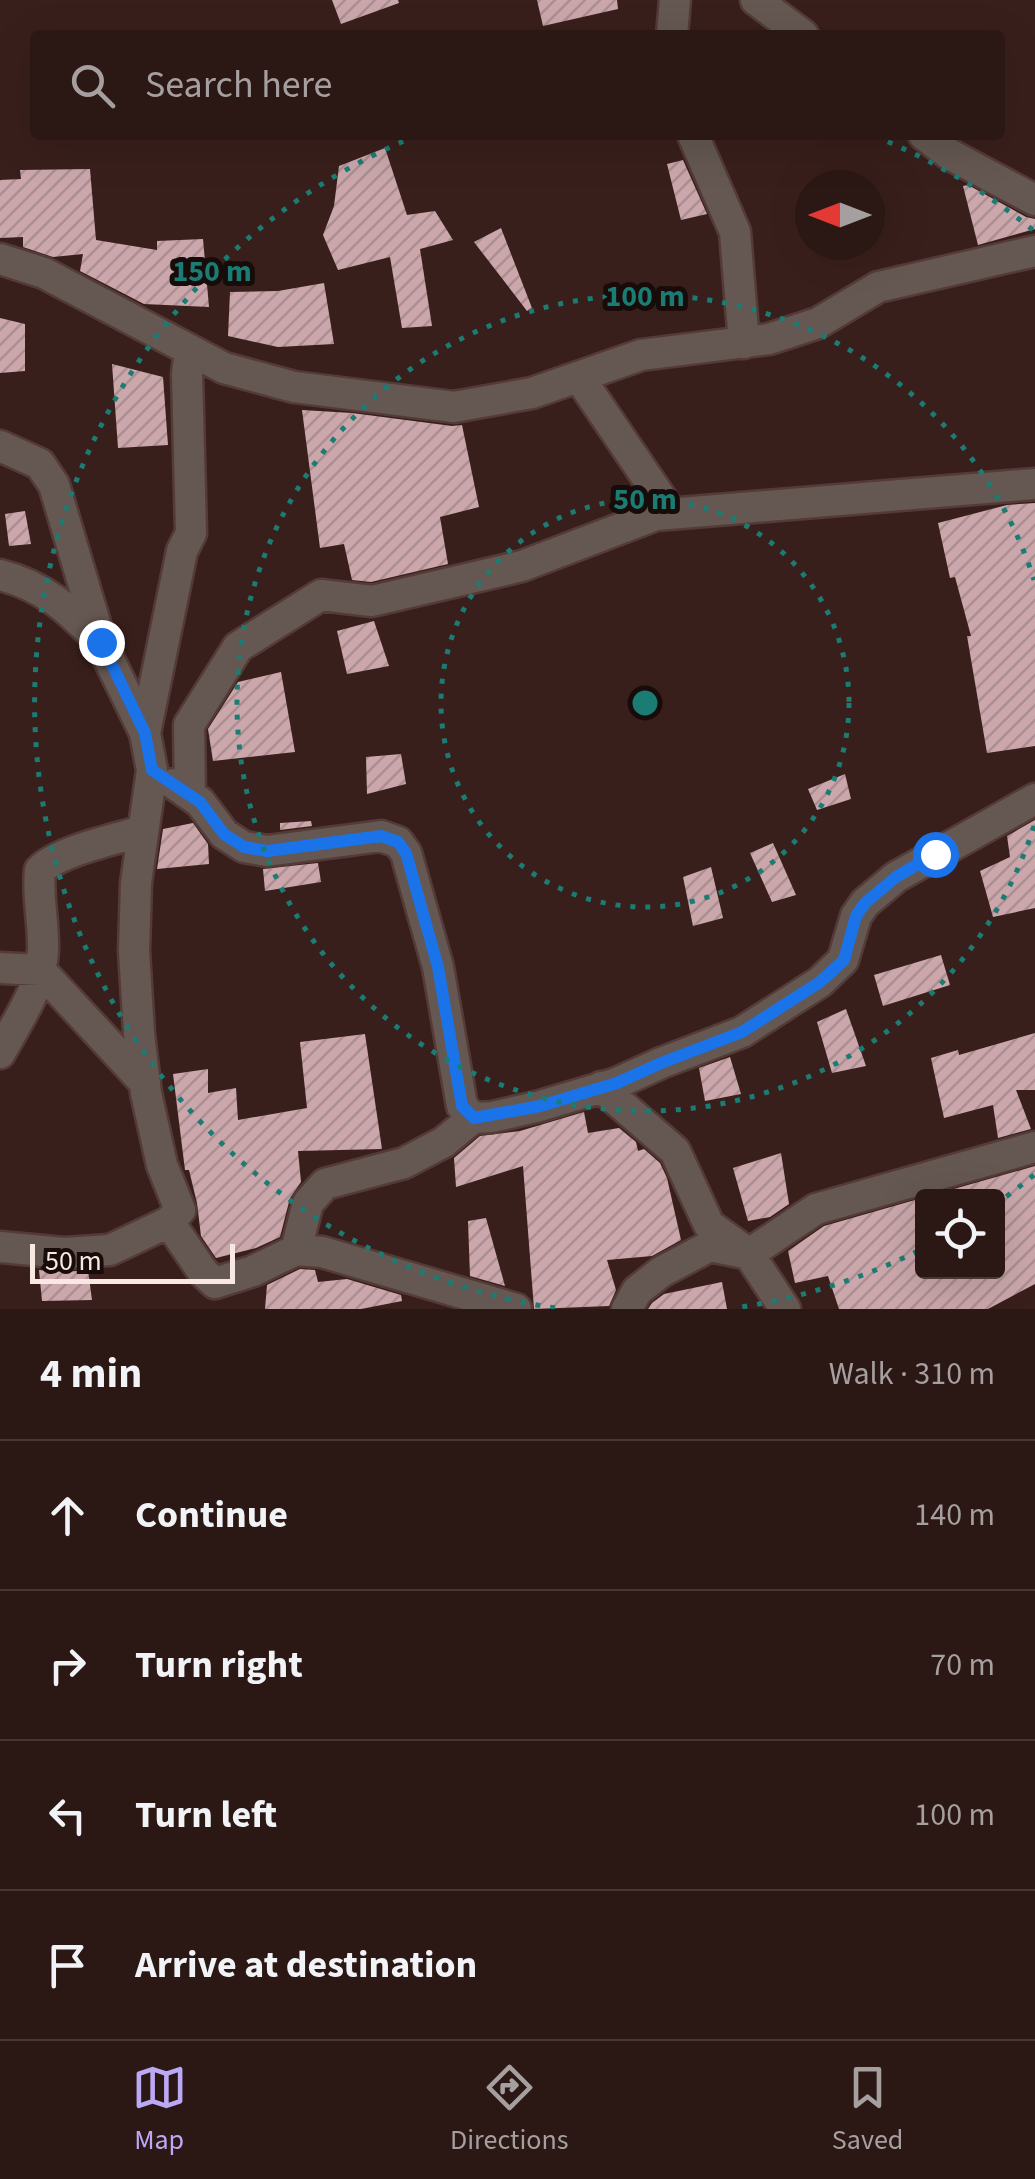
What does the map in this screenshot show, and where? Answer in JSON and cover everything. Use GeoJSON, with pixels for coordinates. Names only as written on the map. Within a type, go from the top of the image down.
{"type":"FeatureCollection","features":[{"type":"Feature","properties":{"kind":"street"},"geometry":{"type":"LineString","coordinates":[[672,30],[675,0]]}},
{"type":"Feature","properties":{"kind":"street"},"geometry":{"type":"LineString","coordinates":[[756,0],[796,30]]}},
{"type":"Feature","properties":{"kind":"street"},"geometry":{"type":"LineString","coordinates":[[695,140],[735,232],[744,342]]}},
{"type":"Feature","properties":{"kind":"street"},"geometry":{"type":"LineString","coordinates":[[930,140],[948,154],[1035,200]]}},
{"type":"Feature","properties":{"kind":"street"},"geometry":{"type":"LineString","coordinates":[[0,258],[44,273],[224,368],[294,387],[454,407],[532,393],[641,356],[769,340],[818,324],[878,287],[1035,251]]}},
{"type":"Feature","properties":{"kind":"street"},"geometry":{"type":"LineString","coordinates":[[145,733],[182,551],[191,533],[187,374],[190,350]]}},
{"type":"Feature","properties":{"kind":"street"},"geometry":{"type":"LineString","coordinates":[[580,377],[671,513]]}},
{"type":"Feature","properties":{"kind":"street"},"geometry":{"type":"LineString","coordinates":[[0,446],[40,464],[54,485],[101,642],[145,733],[152,770],[136,883],[134,951],[139,1033],[162,1164],[180,1210],[169,1222],[110,1250],[64,1253],[0,1247]]}},
{"type":"Feature","properties":{"kind":"street"},"geometry":{"type":"LineString","coordinates":[[190,794],[189,725],[238,647],[321,596],[372,601],[522,566],[656,514],[1035,484]]}},
{"type":"Feature","properties":{"kind":"street"},"geometry":{"type":"LineString","coordinates":[[0,575],[45,592],[101,642]]}},
{"type":"Feature","properties":{"kind":"street"},"geometry":{"type":"LineString","coordinates":[[152,770],[190,794],[206,808],[224,834],[244,847],[267,851],[381,836],[398,842],[406,853],[438,967],[462,1106],[474,1118]]}},
{"type":"Feature","properties":{"kind":"street"},"geometry":{"type":"LineString","coordinates":[[296,1250],[308,1203],[325,1184],[404,1163],[444,1142],[474,1118],[540,1106],[601,1087],[742,1032],[820,982],[844,960],[856,916],[896,877],[1035,799]]}},
{"type":"Feature","properties":{"kind":"street"},"geometry":{"type":"LineString","coordinates":[[0,1053],[40,970],[40,870],[59,858],[142,831]]}},
{"type":"Feature","properties":{"kind":"street"},"geometry":{"type":"LineString","coordinates":[[0,968],[40,970],[145,1083]]}},
{"type":"Feature","properties":{"kind":"street"},"geometry":{"type":"LineString","coordinates":[[601,1087],[675,1151],[708,1224],[749,1254],[785,1309]]}},
{"type":"Feature","properties":{"kind":"street"},"geometry":{"type":"LineString","coordinates":[[626,1309],[637,1291],[661,1272],[710,1246],[749,1254],[816,1210],[1035,1146]]}},
{"type":"Feature","properties":{"kind":"street"},"geometry":{"type":"LineString","coordinates":[[169,1222],[215,1283],[253,1271],[296,1250],[322,1252],[516,1309]]}},
{"type":"Feature","properties":{"kind":"street"},"geometry":{"type":"LineString","coordinates":[[203,1272],[216,1309]]}},
{"type":"Feature","properties":{"kind":"building"},"geometry":{"type":"Polygon","coordinates":[[[332,0],[398,0],[399,3],[341,24],[332,0]]]}},
{"type":"Feature","properties":{"kind":"building"},"geometry":{"type":"Polygon","coordinates":[[[537,0],[617,0],[618,9],[543,26],[537,0]]]}},
{"type":"Feature","properties":{"kind":"building"},"geometry":{"type":"Polygon","coordinates":[[[385,148],[407,215],[435,211],[453,240],[420,249],[432,326],[402,328],[390,257],[338,270],[323,235],[334,206],[339,166],[385,148]]]}},
{"type":"Feature","properties":{"kind":"building"},"geometry":{"type":"Polygon","coordinates":[[[683,160],[707,214],[681,220],[667,164],[683,160]]]}},
{"type":"Feature","properties":{"kind":"building"},"geometry":{"type":"Polygon","coordinates":[[[90,169],[96,240],[157,250],[157,241],[203,239],[209,307],[144,304],[80,271],[83,254],[53,257],[23,247],[23,237],[0,238],[0,180],[21,179],[20,170],[90,169]]]}},
{"type":"Feature","properties":{"kind":"building"},"geometry":{"type":"Polygon","coordinates":[[[963,186],[1035,219],[1035,229],[978,245],[963,186]]]}},
{"type":"Feature","properties":{"kind":"building"},"geometry":{"type":"Polygon","coordinates":[[[501,228],[532,308],[527,311],[474,242],[501,228]]]}},
{"type":"Feature","properties":{"kind":"building"},"geometry":{"type":"Polygon","coordinates":[[[324,283],[334,344],[278,347],[228,336],[230,292],[278,291],[324,283]]]}},
{"type":"Feature","properties":{"kind":"building"},"geometry":{"type":"Polygon","coordinates":[[[0,318],[25,324],[25,371],[0,373],[0,318]]]}},
{"type":"Feature","properties":{"kind":"building"},"geometry":{"type":"Polygon","coordinates":[[[112,364],[163,377],[168,445],[118,448],[112,364]]]}},
{"type":"Feature","properties":{"kind":"building"},"geometry":{"type":"Polygon","coordinates":[[[302,410],[462,425],[479,507],[440,517],[448,564],[371,582],[352,580],[344,544],[320,548],[302,410]]]}},
{"type":"Feature","properties":{"kind":"building"},"geometry":{"type":"Polygon","coordinates":[[[1035,503],[1035,746],[987,753],[967,636],[971,636],[955,577],[950,578],[938,523],[1007,505],[1035,503]]]}},
{"type":"Feature","properties":{"kind":"building"},"geometry":{"type":"Polygon","coordinates":[[[25,511],[31,544],[9,546],[5,514],[25,511]]]}},
{"type":"Feature","properties":{"kind":"building"},"geometry":{"type":"Polygon","coordinates":[[[374,621],[389,666],[347,674],[337,631],[374,621]]]}},
{"type":"Feature","properties":{"kind":"building"},"geometry":{"type":"Polygon","coordinates":[[[281,672],[295,752],[213,761],[208,729],[238,682],[281,672]]]}},
{"type":"Feature","properties":{"kind":"building"},"geometry":{"type":"Polygon","coordinates":[[[401,754],[406,784],[367,794],[366,757],[401,754]]]}},
{"type":"Feature","properties":{"kind":"building"},"geometry":{"type":"Polygon","coordinates":[[[845,774],[851,799],[817,810],[808,789],[845,774]]]}},
{"type":"Feature","properties":{"kind":"building"},"geometry":{"type":"Polygon","coordinates":[[[1035,820],[1035,908],[993,917],[980,871],[1010,857],[1007,836],[1035,820]]]}},
{"type":"Feature","properties":{"kind":"building"},"geometry":{"type":"Polygon","coordinates":[[[311,821],[312,826],[280,830],[280,823],[311,821]]]}},
{"type":"Feature","properties":{"kind":"building"},"geometry":{"type":"Polygon","coordinates":[[[193,823],[208,844],[209,864],[157,869],[163,829],[193,823]]]}},
{"type":"Feature","properties":{"kind":"building"},"geometry":{"type":"Polygon","coordinates":[[[773,843],[796,895],[772,902],[750,853],[773,843]]]}},
{"type":"Feature","properties":{"kind":"building"},"geometry":{"type":"Polygon","coordinates":[[[318,863],[321,882],[265,891],[263,869],[318,863]]]}},
{"type":"Feature","properties":{"kind":"building"},"geometry":{"type":"Polygon","coordinates":[[[711,867],[723,918],[693,926],[683,877],[711,867]]]}},
{"type":"Feature","properties":{"kind":"building"},"geometry":{"type":"Polygon","coordinates":[[[941,955],[950,985],[883,1006],[874,975],[941,955]]]}},
{"type":"Feature","properties":{"kind":"building"},"geometry":{"type":"Polygon","coordinates":[[[846,1009],[866,1066],[832,1073],[817,1022],[846,1009]]]}},
{"type":"Feature","properties":{"kind":"building"},"geometry":{"type":"Polygon","coordinates":[[[1035,1033],[1035,1090],[1016,1090],[1031,1129],[998,1138],[993,1105],[944,1118],[931,1058],[958,1050],[959,1055],[1035,1033]]]}},
{"type":"Feature","properties":{"kind":"building"},"geometry":{"type":"Polygon","coordinates":[[[365,1034],[382,1149],[298,1151],[301,1182],[290,1198],[280,1237],[216,1258],[201,1236],[189,1170],[185,1170],[173,1074],[208,1069],[208,1093],[236,1088],[238,1120],[307,1108],[300,1042],[365,1034]]]}},
{"type":"Feature","properties":{"kind":"building"},"geometry":{"type":"Polygon","coordinates":[[[730,1057],[741,1094],[705,1101],[699,1068],[730,1057]]]}},
{"type":"Feature","properties":{"kind":"building"},"geometry":{"type":"Polygon","coordinates":[[[584,1112],[588,1133],[619,1128],[636,1142],[638,1151],[644,1149],[660,1163],[681,1240],[652,1256],[607,1260],[616,1290],[609,1306],[534,1309],[523,1166],[456,1187],[454,1158],[480,1136],[520,1131],[584,1112]]]}},
{"type":"Feature","properties":{"kind":"building"},"geometry":{"type":"Polygon","coordinates":[[[781,1153],[789,1204],[770,1217],[748,1221],[733,1168],[781,1153]]]}},
{"type":"Feature","properties":{"kind":"building"},"geometry":{"type":"Polygon","coordinates":[[[1035,1166],[1035,1284],[988,1309],[839,1309],[828,1276],[795,1283],[788,1251],[824,1226],[915,1200],[915,1279],[1005,1279],[1005,1189],[954,1189],[1035,1166]]]}},
{"type":"Feature","properties":{"kind":"building"},"geometry":{"type":"Polygon","coordinates":[[[486,1218],[505,1286],[470,1276],[468,1221],[486,1218]]]}},
{"type":"Feature","properties":{"kind":"building"},"geometry":{"type":"Polygon","coordinates":[[[300,1269],[315,1270],[318,1282],[347,1279],[401,1295],[402,1301],[361,1309],[265,1309],[267,1285],[300,1269]]]}},
{"type":"Feature","properties":{"kind":"building"},"geometry":{"type":"Polygon","coordinates":[[[39,1270],[88,1270],[92,1300],[42,1301],[39,1270]]]}},
{"type":"Feature","properties":{"kind":"building"},"geometry":{"type":"Polygon","coordinates":[[[722,1282],[727,1309],[648,1309],[664,1294],[722,1282]]]}},
{"type":"Feature","properties":{"kind":"route"},"geometry":{"type":"LineString","coordinates":[[101,642],[145,733],[152,770],[200,802],[224,834],[244,847],[267,851],[381,836],[398,842],[406,853],[438,967],[462,1106],[474,1118],[540,1106],[617,1083],[742,1032],[820,982],[844,960],[849,934],[865,903],[896,877],[935,854]]}}]}
